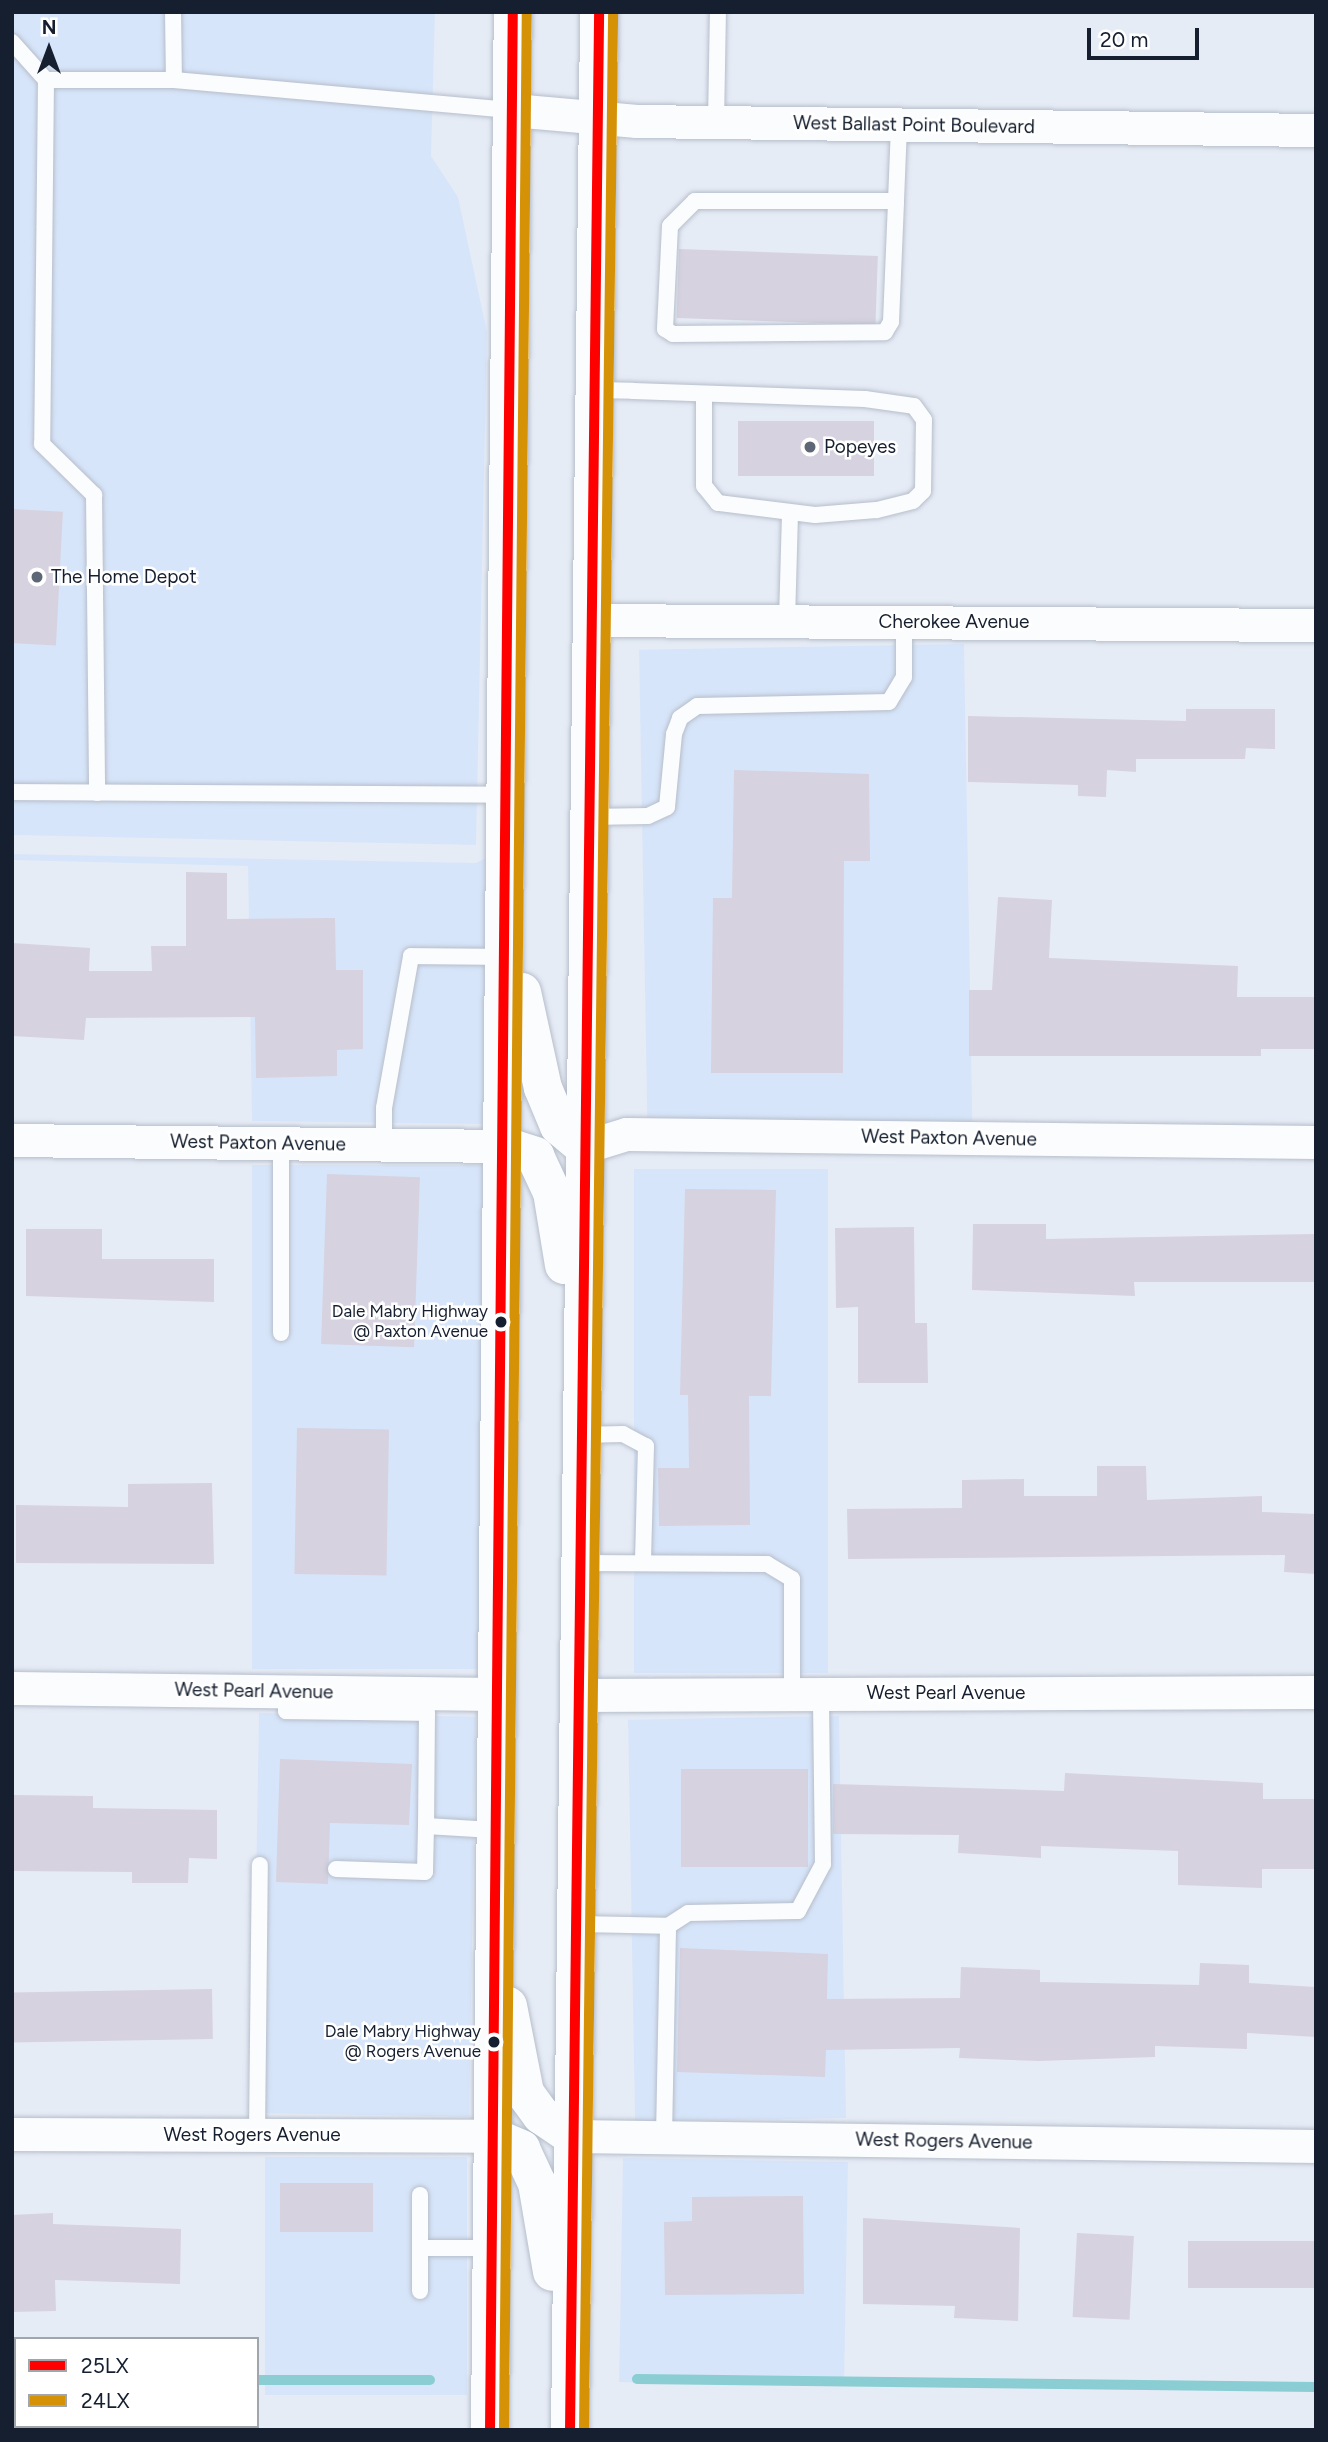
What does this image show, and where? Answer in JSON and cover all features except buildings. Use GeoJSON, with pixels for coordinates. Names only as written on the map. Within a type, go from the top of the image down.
{"type":"FeatureCollection","features":[{"type":"Feature","properties":{"kind":"main road"},"geometry":{"type":"LineString","coordinates":[[490,2430],[491,1918],[505,1146],[513,12]]}},
{"type":"Feature","properties":{"kind":"main road"},"geometry":{"type":"LineString","coordinates":[[570,2430],[577,1563],[599,12]]}},
{"type":"Feature","properties":{"kind":"main road"},"geometry":{"type":"LineString","coordinates":[[507,939],[543,1088],[559,1126],[584,1147]]}},
{"type":"Feature","properties":{"kind":"main road"},"geometry":{"type":"LineString","coordinates":[[505,1146],[535,1156],[552,1192],[580,1371]]}},
{"type":"Feature","properties":{"kind":"main road"},"geometry":{"type":"LineString","coordinates":[[491,1918],[525,2093],[541,2115],[572,2136]]}},
{"type":"Feature","properties":{"kind":"main road"},"geometry":{"type":"LineString","coordinates":[[491,2136],[521,2149],[537,2183],[569,2374]]}},
{"type":"Feature","properties":{"kind":"street","name":"West Ballast Point Boulevard"},"geometry":{"type":"LineString","coordinates":[[513,110],[597,118],[716,123],[1316,130]]}},
{"type":"Feature","properties":{"kind":"street","name":"Cherokee Avenue"},"geometry":{"type":"LineString","coordinates":[[592,620],[1316,625]]}},
{"type":"Feature","properties":{"kind":"street","name":"West Paxton Avenue"},"geometry":{"type":"LineString","coordinates":[[584,1147],[625,1134],[1316,1142]]}},
{"type":"Feature","properties":{"kind":"street","name":"West Paxton Avenue"},"geometry":{"type":"LineString","coordinates":[[12,1140],[505,1146]]}},
{"type":"Feature","properties":{"kind":"street","name":"West Pearl Avenue"},"geometry":{"type":"LineString","coordinates":[[12,1688],[495,1694]]}},
{"type":"Feature","properties":{"kind":"street","name":"West Pearl Avenue"},"geometry":{"type":"LineString","coordinates":[[576,1695],[1316,1692]]}},
{"type":"Feature","properties":{"kind":"street","name":"West Rogers Avenue"},"geometry":{"type":"LineString","coordinates":[[12,2134],[491,2136]]}},
{"type":"Feature","properties":{"kind":"street","name":"West Rogers Avenue"},"geometry":{"type":"LineString","coordinates":[[572,2136],[1316,2146]]}},
{"type":"Feature","properties":{"kind":"lane"},"geometry":{"type":"LineString","coordinates":[[173,12],[174,80]]}},
{"type":"Feature","properties":{"kind":"lane"},"geometry":{"type":"LineString","coordinates":[[716,123],[718,12]]}},
{"type":"Feature","properties":{"kind":"lane"},"geometry":{"type":"LineString","coordinates":[[12,42],[46,80],[42,444],[94,495],[97,793]]}},
{"type":"Feature","properties":{"kind":"lane"},"geometry":{"type":"LineString","coordinates":[[46,80],[174,80],[513,110]]}},
{"type":"Feature","properties":{"kind":"lane"},"geometry":{"type":"LineString","coordinates":[[896,201],[695,201],[670,226],[666,329],[673,334],[885,332],[896,201],[899,125]]}},
{"type":"Feature","properties":{"kind":"lane"},"geometry":{"type":"LineString","coordinates":[[594,390],[864,399],[922,411],[927,468],[913,501],[790,516],[708,496],[704,394]]}},
{"type":"Feature","properties":{"kind":"lane"},"geometry":{"type":"LineString","coordinates":[[787,621],[790,516]]}},
{"type":"Feature","properties":{"kind":"lane"},"geometry":{"type":"LineString","coordinates":[[589,817],[648,816],[667,807],[674,734],[680,718],[696,706],[889,702],[904,677],[904,622]]}},
{"type":"Feature","properties":{"kind":"lane"},"geometry":{"type":"LineString","coordinates":[[12,792],[509,795]]}},
{"type":"Feature","properties":{"kind":"lane"},"geometry":{"type":"LineString","coordinates":[[384,1144],[384,1108],[411,956],[507,939]]}},
{"type":"Feature","properties":{"kind":"lane"},"geometry":{"type":"LineString","coordinates":[[281,1143],[281,1333]]}},
{"type":"Feature","properties":{"kind":"lane"},"geometry":{"type":"LineString","coordinates":[[579,1435],[623,1434],[646,1446],[643,1563]]}},
{"type":"Feature","properties":{"kind":"lane"},"geometry":{"type":"LineString","coordinates":[[573,1924],[668,1926],[688,1913],[798,1911],[824,1864],[792,1579],[768,1564],[577,1563]]}},
{"type":"Feature","properties":{"kind":"lane"},"geometry":{"type":"LineString","coordinates":[[286,1692],[286,1711],[427,1713],[425,1872],[335,1869]]}},
{"type":"Feature","properties":{"kind":"lane"},"geometry":{"type":"LineString","coordinates":[[426,1826],[493,1830]]}},
{"type":"Feature","properties":{"kind":"lane"},"geometry":{"type":"LineString","coordinates":[[257,2135],[260,1865]]}},
{"type":"Feature","properties":{"kind":"lane"},"geometry":{"type":"LineString","coordinates":[[664,2137],[668,1926]]}},
{"type":"Feature","properties":{"kind":"lane"},"geometry":{"type":"LineString","coordinates":[[420,2194],[420,2291]]}},
{"type":"Feature","properties":{"kind":"lane"},"geometry":{"type":"LineString","coordinates":[[420,2248],[491,2248]]}},
{"type":"Feature","properties":{"kind":"shaded area"},"geometry":{"type":"Polygon","coordinates":[[[12,12],[435,12],[431,156],[458,197],[487,332],[476,845],[12,835],[12,12]]]}},
{"type":"Feature","properties":{"kind":"shaded area"},"geometry":{"type":"Polygon","coordinates":[[[964,644],[972,1126],[647,1132],[639,650],[964,644]]]}},
{"type":"Feature","properties":{"kind":"shaded area"},"geometry":{"type":"Polygon","coordinates":[[[12,854],[476,863],[488,857],[486,1124],[252,1121],[248,866],[12,860],[12,854]]]}},
{"type":"Feature","properties":{"kind":"shaded area"},"geometry":{"type":"Polygon","coordinates":[[[252,1165],[485,1165],[485,1669],[252,1669],[252,1165]]]}},
{"type":"Feature","properties":{"kind":"shaded area"},"geometry":{"type":"Polygon","coordinates":[[[634,1169],[828,1169],[828,1673],[634,1673],[634,1169]]]}},
{"type":"Feature","properties":{"kind":"shaded area"},"geometry":{"type":"Polygon","coordinates":[[[259,1713],[476,1717],[469,2117],[252,2113],[259,1713]]]}},
{"type":"Feature","properties":{"kind":"shaded area"},"geometry":{"type":"Polygon","coordinates":[[[839,1716],[846,2118],[635,2122],[628,1720],[839,1716]]]}},
{"type":"Feature","properties":{"kind":"shaded area"},"geometry":{"type":"Polygon","coordinates":[[[265,2157],[467,2157],[467,2395],[265,2395],[265,2157]]]}},
{"type":"Feature","properties":{"kind":"shaded area"},"geometry":{"type":"Polygon","coordinates":[[[623,2158],[848,2162],[844,2386],[619,2382],[623,2158]]]}},
{"type":"Feature","properties":{"kind":"waterway"},"geometry":{"type":"LineString","coordinates":[[637,2379],[1316,2387]]}},
{"type":"Feature","properties":{"kind":"waterway"},"geometry":{"type":"LineString","coordinates":[[259,2380],[430,2380]]}},
{"type":"Feature","properties":{"kind":"transit line","name":"25LX"},"geometry":{"type":"LineString","coordinates":[[490,2430],[513,12]]}},
{"type":"Feature","properties":{"kind":"transit line","name":"24LX"},"geometry":{"type":"LineString","coordinates":[[504,2430],[527,12]]}},
{"type":"Feature","properties":{"kind":"transit line","name":"25LX"},"geometry":{"type":"LineString","coordinates":[[570,2430],[599,12]]}},
{"type":"Feature","properties":{"kind":"transit line","name":"24LX"},"geometry":{"type":"LineString","coordinates":[[584,2430],[613,12]]}},
{"type":"Feature","properties":{"kind":"place","name":"Popeyes"},"geometry":{"type":"Point","coordinates":[810,447]}},
{"type":"Feature","properties":{"kind":"place","name":"The Home Depot"},"geometry":{"type":"Point","coordinates":[37,577]}},
{"type":"Feature","properties":{"kind":"place","name":"Dale Mabry Highway @ Paxton Avenue"},"geometry":{"type":"Point","coordinates":[501,1322]}},
{"type":"Feature","properties":{"kind":"place","name":"Dale Mabry Highway @ Rogers Avenue"},"geometry":{"type":"Point","coordinates":[494,2042]}}]}
